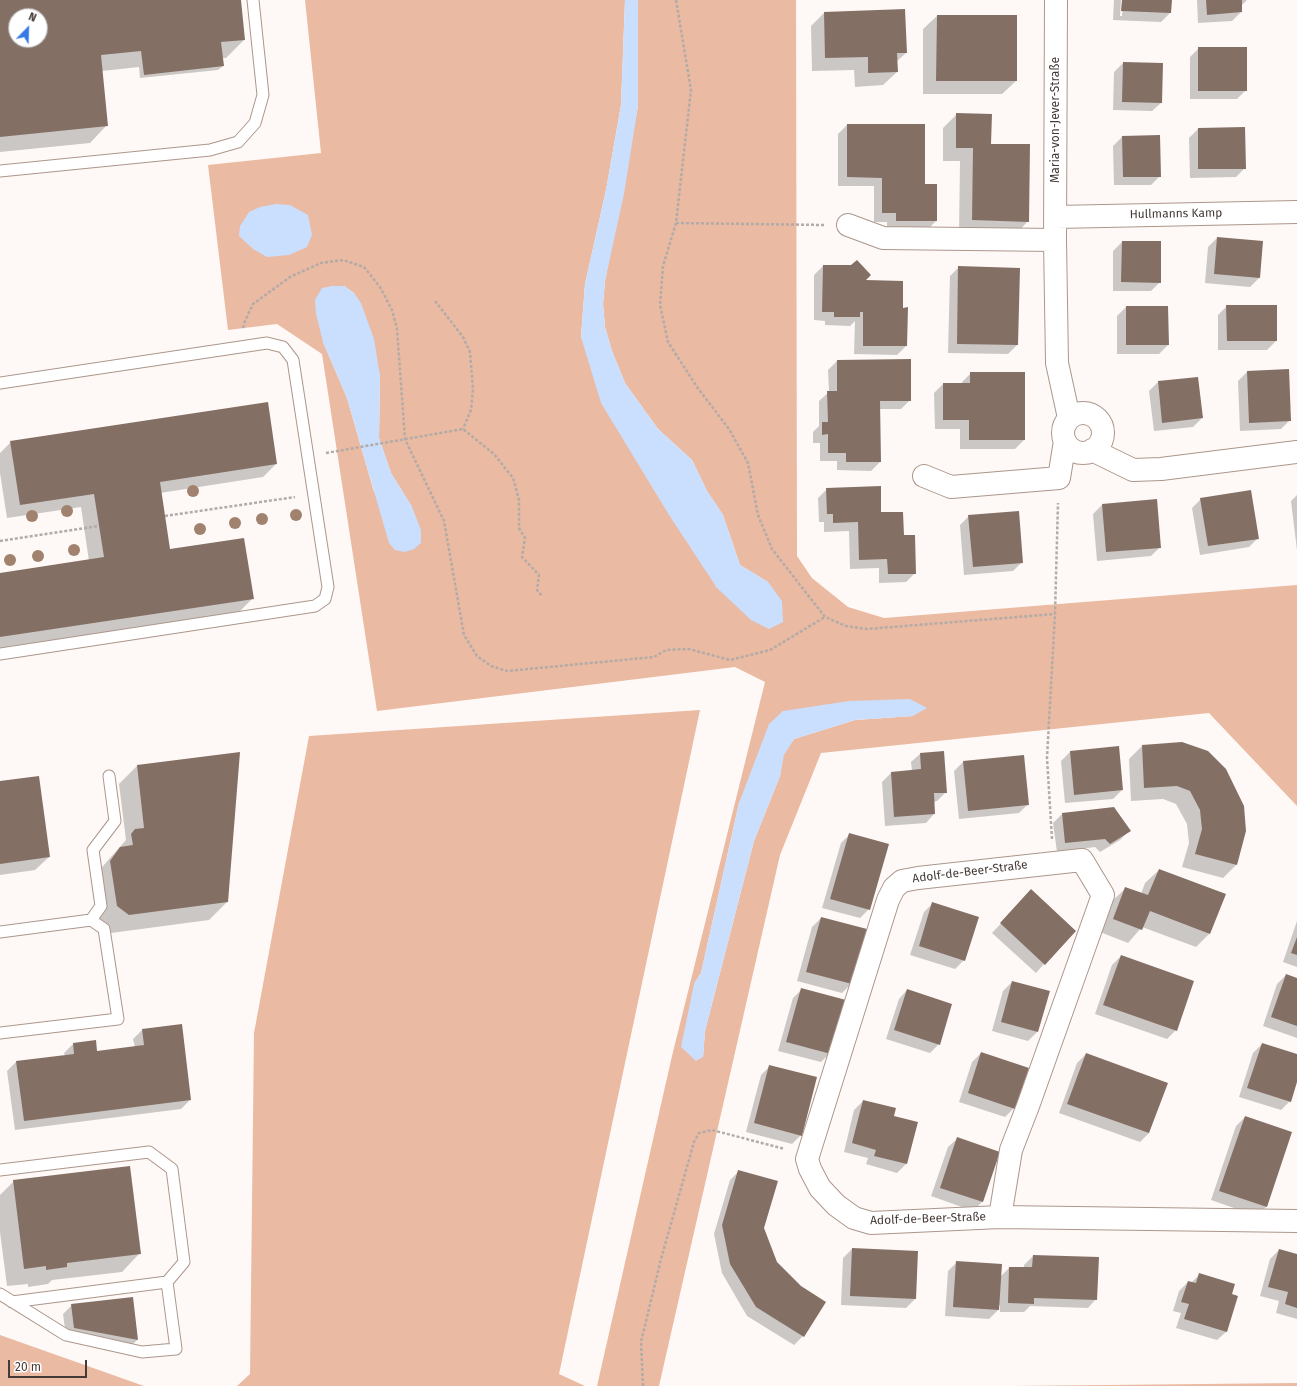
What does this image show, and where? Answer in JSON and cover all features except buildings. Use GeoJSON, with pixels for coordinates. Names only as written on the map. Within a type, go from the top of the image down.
{"type":"FeatureCollection","features":[{"type":"Feature","properties":{"kind":"street","name":"Maria-von-Jever-Straße"},"geometry":{"type":"LineString","coordinates":[[1056,0],[1055,240],[1057,363],[1069,418],[1064,429],[1065,441],[1059,478]]}},
{"type":"Feature","properties":{"kind":"street","name":"Hullmanns Kamp"},"geometry":{"type":"LineString","coordinates":[[1056,217],[1297,212]]}},
{"type":"Feature","properties":{"kind":"street"},"geometry":{"type":"LineString","coordinates":[[848,225],[883,238],[1055,240]]}},
{"type":"Feature","properties":{"kind":"street"},"geometry":{"type":"LineString","coordinates":[[1065,441],[1074,450],[1080,452],[1092,450],[1102,441],[1103,427],[1095,416],[1088,413],[1075,414],[1069,418]]}},
{"type":"Feature","properties":{"kind":"street"},"geometry":{"type":"LineString","coordinates":[[1092,450],[1133,470],[1161,469],[1297,452]]}},
{"type":"Feature","properties":{"kind":"street"},"geometry":{"type":"LineString","coordinates":[[924,476],[951,487],[1059,478]]}},
{"type":"Feature","properties":{"kind":"street","name":"Adolf-de-Beer-Straße"},"geometry":{"type":"LineString","coordinates":[[1000,1216],[1011,1150],[1103,895],[1082,860],[918,878],[902,881],[894,888],[888,900],[807,1159],[810,1169],[820,1188],[836,1205],[854,1218],[871,1223],[1000,1216],[1297,1221]]}},
{"type":"Feature","properties":{"kind":"lane"},"geometry":{"type":"LineString","coordinates":[[0,171],[210,150],[238,142],[255,123],[263,95],[253,0]]}},
{"type":"Feature","properties":{"kind":"lane"},"geometry":{"type":"LineString","coordinates":[[0,383],[243,346],[267,343],[283,347],[293,360],[328,586],[325,599],[314,606],[0,654]]}},
{"type":"Feature","properties":{"kind":"lane"},"geometry":{"type":"LineString","coordinates":[[91,920],[101,906],[92,850],[115,821],[109,776]]}},
{"type":"Feature","properties":{"kind":"lane"},"geometry":{"type":"LineString","coordinates":[[0,932],[91,920],[104,929],[118,1019],[0,1033]]}},
{"type":"Feature","properties":{"kind":"lane"},"geometry":{"type":"LineString","coordinates":[[0,1170],[149,1152],[172,1169],[184,1262],[167,1282],[12,1302]]}},
{"type":"Feature","properties":{"kind":"lane"},"geometry":{"type":"LineString","coordinates":[[0,1294],[66,1335],[142,1352],[176,1349],[167,1282]]}},
{"type":"Feature","properties":{"kind":"path"},"geometry":{"type":"LineString","coordinates":[[676,0],[691,90],[676,223],[663,266],[660,305],[668,342],[696,387],[729,429],[748,463],[758,515],[772,549],[825,617],[846,626],[867,629],[1055,614]]}},
{"type":"Feature","properties":{"kind":"path"},"geometry":{"type":"LineString","coordinates":[[676,223],[848,225]]}},
{"type":"Feature","properties":{"kind":"path"},"geometry":{"type":"LineString","coordinates":[[243,346],[242,334],[245,321],[253,304],[290,277],[321,263],[343,260],[364,267],[380,287],[392,310],[397,329],[405,438],[444,521],[464,635],[477,656],[491,666],[507,671],[654,657],[666,650],[689,649],[730,660],[770,650],[825,617]]}},
{"type":"Feature","properties":{"kind":"path"},"geometry":{"type":"LineString","coordinates":[[435,300],[463,337],[470,352],[473,388],[471,410],[463,429]]}},
{"type":"Feature","properties":{"kind":"path"},"geometry":{"type":"LineString","coordinates":[[349,448],[463,429],[494,454],[513,478],[519,500],[519,528],[525,538],[522,557],[539,575],[537,590],[542,596]]}},
{"type":"Feature","properties":{"kind":"path"},"geometry":{"type":"LineString","coordinates":[[1054,863],[1047,758],[1055,614],[1059,478]]}},
{"type":"Feature","properties":{"kind":"path"},"geometry":{"type":"LineString","coordinates":[[165,516],[313,494]]}},
{"type":"Feature","properties":{"kind":"path"},"geometry":{"type":"LineString","coordinates":[[0,541],[99,526]]}},
{"type":"Feature","properties":{"kind":"path"},"geometry":{"type":"LineString","coordinates":[[643,1386],[642,1342],[661,1259],[694,1142],[699,1133],[712,1130],[786,1150],[807,1159]]}},
{"type":"Feature","properties":{"kind":"shaded area"},"geometry":{"type":"Polygon","coordinates":[[[305,0],[625,0],[621,105],[606,190],[585,284],[581,337],[717,588],[768,582],[740,565],[723,515],[707,491],[692,460],[658,429],[625,383],[612,351],[605,327],[603,304],[605,281],[638,106],[638,0],[796,0],[797,556],[812,578],[848,607],[884,618],[1297,585],[1297,806],[1209,713],[821,753],[780,855],[659,1386],[597,1386],[672,1056],[765,682],[735,667],[377,711],[322,354],[277,324],[228,330],[208,165],[321,153],[305,0]],[[332,286],[323,342],[347,398],[374,492],[412,507],[391,473],[379,438],[380,376],[354,293],[344,286],[332,286]],[[783,711],[739,803],[701,973],[694,984],[703,1057],[705,1031],[754,841],[780,776],[783,755],[794,739],[855,720],[913,716],[783,711]]]}},
{"type":"Feature","properties":{"kind":"shaded area"},"geometry":{"type":"Polygon","coordinates":[[[700,710],[559,1374],[585,1386],[237,1386],[250,1374],[254,1033],[309,736],[700,710]]]}},
{"type":"Feature","properties":{"kind":"shaded area"},"geometry":{"type":"Polygon","coordinates":[[[0,1335],[144,1386],[0,1386],[0,1335]]]}},
{"type":"Feature","properties":{"kind":"shaded area"},"geometry":{"type":"Polygon","coordinates":[[[1297,1383],[1297,1386],[1012,1386],[1297,1383]]]}},
{"type":"Feature","properties":{"kind":"water"},"geometry":{"type":"Polygon","coordinates":[[[625,0],[638,0],[638,106],[624,194],[605,281],[603,304],[605,327],[612,351],[625,383],[658,429],[692,460],[707,491],[723,515],[740,565],[768,582],[782,601],[783,622],[769,629],[751,620],[717,588],[669,515],[601,403],[581,337],[585,284],[606,190],[621,105],[625,0]]]}},
{"type":"Feature","properties":{"kind":"water"},"geometry":{"type":"Polygon","coordinates":[[[276,204],[290,205],[308,215],[312,235],[307,247],[289,255],[267,257],[253,249],[239,236],[240,226],[249,212],[260,207],[276,204]]]}},
{"type":"Feature","properties":{"kind":"water"},"geometry":{"type":"Polygon","coordinates":[[[344,286],[354,293],[361,303],[374,339],[380,376],[379,438],[391,473],[412,507],[421,530],[421,543],[414,549],[405,552],[395,550],[389,543],[347,398],[323,342],[316,314],[315,300],[322,288],[344,286]]]}},
{"type":"Feature","properties":{"kind":"water"},"geometry":{"type":"Polygon","coordinates":[[[910,699],[927,708],[913,716],[855,720],[794,739],[784,755],[780,776],[754,841],[705,1031],[703,1057],[696,1061],[681,1047],[694,984],[701,973],[739,803],[769,724],[783,711],[849,701],[910,699]]]}}]}
